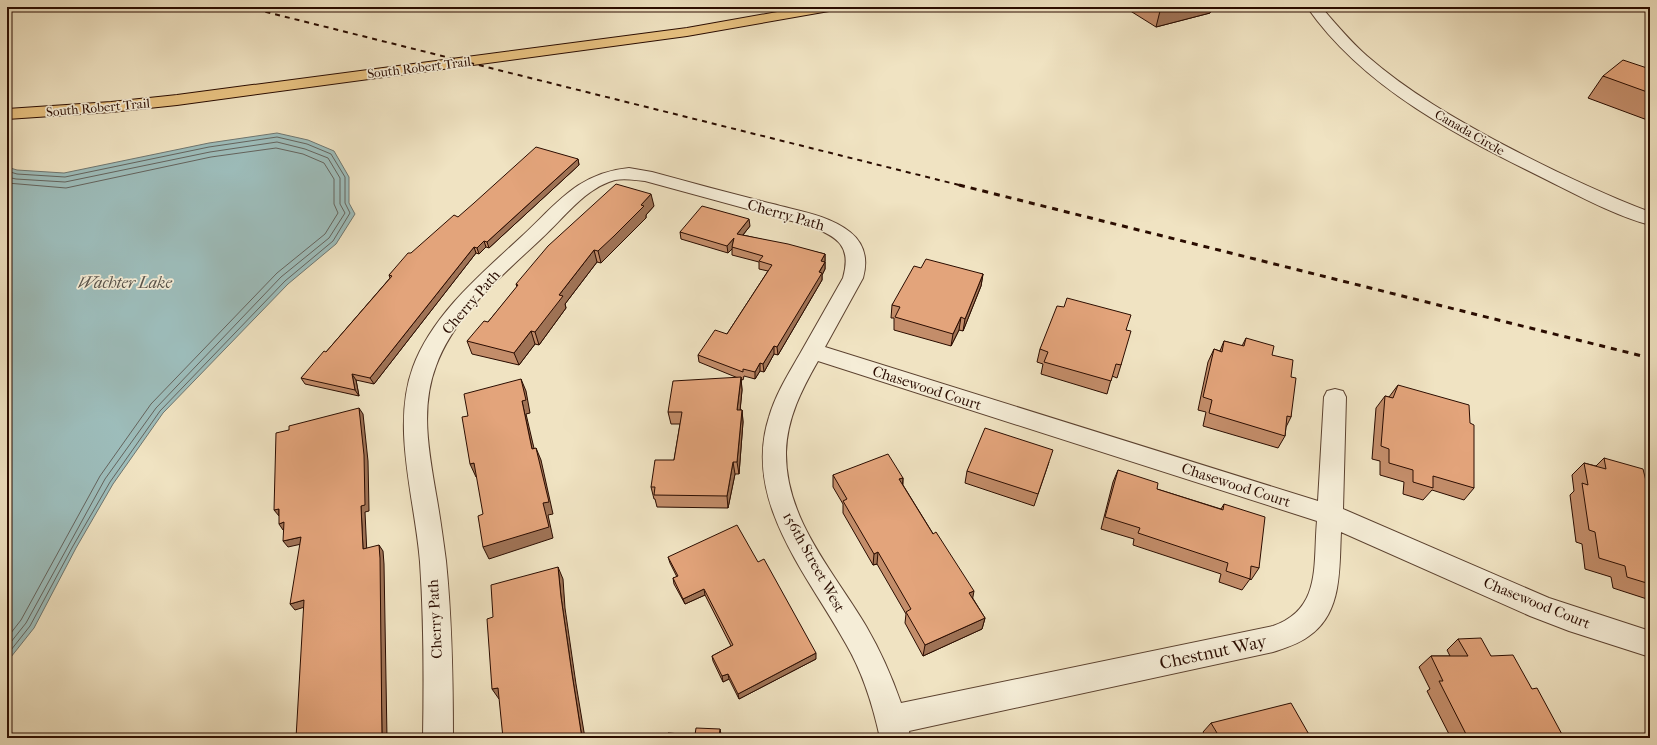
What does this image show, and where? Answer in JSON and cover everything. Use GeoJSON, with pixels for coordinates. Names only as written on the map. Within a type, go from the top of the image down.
{"type":"FeatureCollection","features":[{"type":"Feature","properties":{"kind":"main road","name":"South Robert Trail"},"geometry":{"type":"LineString","coordinates":[[7,114],[111,107],[177,100],[625,40],[829,7]]}},
{"type":"Feature","properties":{"kind":"street","name":"Canada Circle"},"geometry":{"type":"LineString","coordinates":[[1314,7],[1361,58],[1396,86],[1435,112],[1490,144],[1566,183],[1650,219]]}},
{"type":"Feature","properties":{"kind":"street","name":"Cherry Path"},"geometry":{"type":"LineString","coordinates":[[438,738],[438,635],[435,591],[427,514],[417,457],[414,410],[418,387],[425,365],[447,324],[479,288],[583,189],[596,181],[612,175],[639,174],[817,222],[828,226],[846,237],[856,253]]}},
{"type":"Feature","properties":{"kind":"street","name":"156th Street West"},"geometry":{"type":"LineString","coordinates":[[856,253],[857,261],[853,278],[793,384],[778,422],[774,464],[777,486],[783,508],[792,530],[857,637],[870,663],[893,729]]}},
{"type":"Feature","properties":{"kind":"street","name":"Chasewood Court"},"geometry":{"type":"LineString","coordinates":[[812,351],[1330,515],[1540,607],[1650,644]]}},
{"type":"Feature","properties":{"kind":"street","name":"Chestnut Way"},"geometry":{"type":"LineString","coordinates":[[893,729],[1273,639],[1294,632],[1308,620],[1318,606],[1325,588],[1336,397]]}},
{"type":"Feature","properties":{"kind":"water","name":"Wachter Lake"},"geometry":{"type":"Polygon","coordinates":[[[277,133],[308,140],[334,151],[349,177],[349,203],[355,214],[336,244],[288,284],[163,413],[113,484],[76,548],[34,628],[7,662],[7,167],[17,170],[64,173],[209,143],[277,133]]]}},
{"type":"Feature","properties":{"kind":"building"},"geometry":{"type":"Polygon","coordinates":[[[1154,7],[1175,7],[1160,11],[1154,7]]]}},
{"type":"Feature","properties":{"kind":"building"},"geometry":{"type":"Polygon","coordinates":[[[1623,60],[1650,69],[1650,93],[1603,76],[1623,60]]]}},
{"type":"Feature","properties":{"kind":"building"},"geometry":{"type":"Polygon","coordinates":[[[536,147],[578,159],[487,242],[484,241],[477,248],[474,247],[370,378],[352,374],[355,390],[301,378],[324,351],[326,352],[392,276],[389,275],[408,253],[411,253],[454,215],[458,217],[536,147]]]}},
{"type":"Feature","properties":{"kind":"building"},"geometry":{"type":"Polygon","coordinates":[[[616,184],[651,194],[641,205],[644,206],[614,236],[598,251],[594,250],[559,295],[563,296],[535,332],[531,331],[514,353],[467,341],[484,321],[488,322],[518,285],[516,284],[548,246],[616,184]]]}},
{"type":"Feature","properties":{"kind":"building"},"geometry":{"type":"Polygon","coordinates":[[[702,206],[749,219],[737,234],[788,244],[825,254],[821,261],[825,262],[819,272],[822,273],[777,347],[774,346],[763,364],[760,363],[755,372],[743,369],[743,372],[698,355],[715,330],[727,334],[772,265],[759,261],[763,256],[732,247],[734,238],[727,246],[680,232],[702,206]]]}},
{"type":"Feature","properties":{"kind":"building"},"geometry":{"type":"Polygon","coordinates":[[[926,259],[983,274],[965,319],[961,317],[953,334],[895,317],[900,307],[892,305],[914,266],[921,268],[926,259]]]}},
{"type":"Feature","properties":{"kind":"building"},"geometry":{"type":"Polygon","coordinates":[[[1067,298],[1131,315],[1126,330],[1131,331],[1121,365],[1116,364],[1111,381],[1044,362],[1048,352],[1040,349],[1057,306],[1064,307],[1067,298]]]}},
{"type":"Feature","properties":{"kind":"building"},"geometry":{"type":"Polygon","coordinates":[[[1246,338],[1274,346],[1272,355],[1293,360],[1291,377],[1296,378],[1291,417],[1287,416],[1285,436],[1209,413],[1212,400],[1203,397],[1214,349],[1222,352],[1224,341],[1244,346],[1246,338]]]}},
{"type":"Feature","properties":{"kind":"building"},"geometry":{"type":"Polygon","coordinates":[[[741,377],[737,410],[742,410],[737,462],[733,462],[727,496],[654,495],[655,487],[651,487],[655,460],[674,460],[682,412],[668,412],[673,381],[741,377]]]}},
{"type":"Feature","properties":{"kind":"building"},"geometry":{"type":"Polygon","coordinates":[[[521,379],[526,400],[522,401],[532,449],[536,448],[549,502],[543,503],[549,527],[483,547],[478,516],[483,514],[474,463],[470,464],[462,417],[468,416],[464,394],[521,379]]]}},
{"type":"Feature","properties":{"kind":"building"},"geometry":{"type":"Polygon","coordinates":[[[1398,385],[1469,405],[1470,423],[1474,425],[1474,488],[1433,476],[1433,488],[1413,482],[1413,470],[1389,463],[1389,449],[1381,446],[1385,396],[1393,398],[1398,385]]]}},
{"type":"Feature","properties":{"kind":"building"},"geometry":{"type":"Polygon","coordinates":[[[359,408],[364,455],[365,505],[361,506],[363,549],[379,545],[380,558],[382,738],[296,738],[304,600],[290,604],[301,537],[283,541],[284,522],[279,524],[279,509],[274,510],[276,433],[289,430],[289,426],[359,408]]]}},
{"type":"Feature","properties":{"kind":"building"},"geometry":{"type":"Polygon","coordinates":[[[985,428],[1053,450],[1038,494],[967,471],[985,428]]]}},
{"type":"Feature","properties":{"kind":"building"},"geometry":{"type":"Polygon","coordinates":[[[888,454],[903,478],[899,479],[933,534],[936,532],[974,591],[969,593],[985,618],[925,645],[906,612],[911,609],[878,552],[874,554],[843,501],[847,499],[833,475],[888,454]]]}},
{"type":"Feature","properties":{"kind":"building"},"geometry":{"type":"Polygon","coordinates":[[[1604,458],[1643,469],[1646,481],[1650,483],[1650,584],[1627,577],[1625,566],[1599,558],[1595,532],[1589,530],[1582,483],[1588,485],[1584,463],[1606,469],[1604,458]]]}},
{"type":"Feature","properties":{"kind":"building"},"geometry":{"type":"Polygon","coordinates":[[[1118,470],[1158,483],[1157,489],[1223,510],[1224,504],[1265,517],[1259,568],[1251,566],[1250,579],[1226,571],[1228,563],[1138,533],[1140,528],[1105,517],[1118,470]]]}},
{"type":"Feature","properties":{"kind":"building"},"geometry":{"type":"Polygon","coordinates":[[[737,525],[758,562],[764,559],[816,653],[738,694],[728,674],[722,676],[712,656],[733,645],[704,589],[683,599],[673,578],[678,576],[668,557],[737,525]]]}},
{"type":"Feature","properties":{"kind":"building"},"geometry":{"type":"Polygon","coordinates":[[[558,567],[582,738],[503,738],[498,688],[492,689],[487,619],[493,617],[491,585],[558,567]]]}},
{"type":"Feature","properties":{"kind":"building"},"geometry":{"type":"Polygon","coordinates":[[[1481,638],[1491,656],[1513,655],[1532,689],[1537,688],[1564,738],[1468,738],[1439,681],[1443,681],[1431,656],[1468,656],[1458,639],[1481,638]]]}},
{"type":"Feature","properties":{"kind":"building"},"geometry":{"type":"Polygon","coordinates":[[[1291,703],[1311,738],[1220,738],[1211,723],[1291,703]]]}},
{"type":"Feature","properties":{"kind":"building"},"geometry":{"type":"Polygon","coordinates":[[[696,728],[720,729],[719,738],[667,738],[668,733],[695,735],[696,728]]]}},
{"type":"Feature","properties":{"kind":"building"},"geometry":{"type":"Polygon","coordinates":[[[800,735],[827,736],[827,738],[800,738],[800,735]]]}},
{"type":"Feature","properties":{"kind":"railway"},"geometry":{"type":"LineString","coordinates":[[246,7],[961,185]]}},
{"type":"Feature","properties":{"kind":"railway"},"geometry":{"type":"LineString","coordinates":[[961,185],[1650,358]]}}]}
